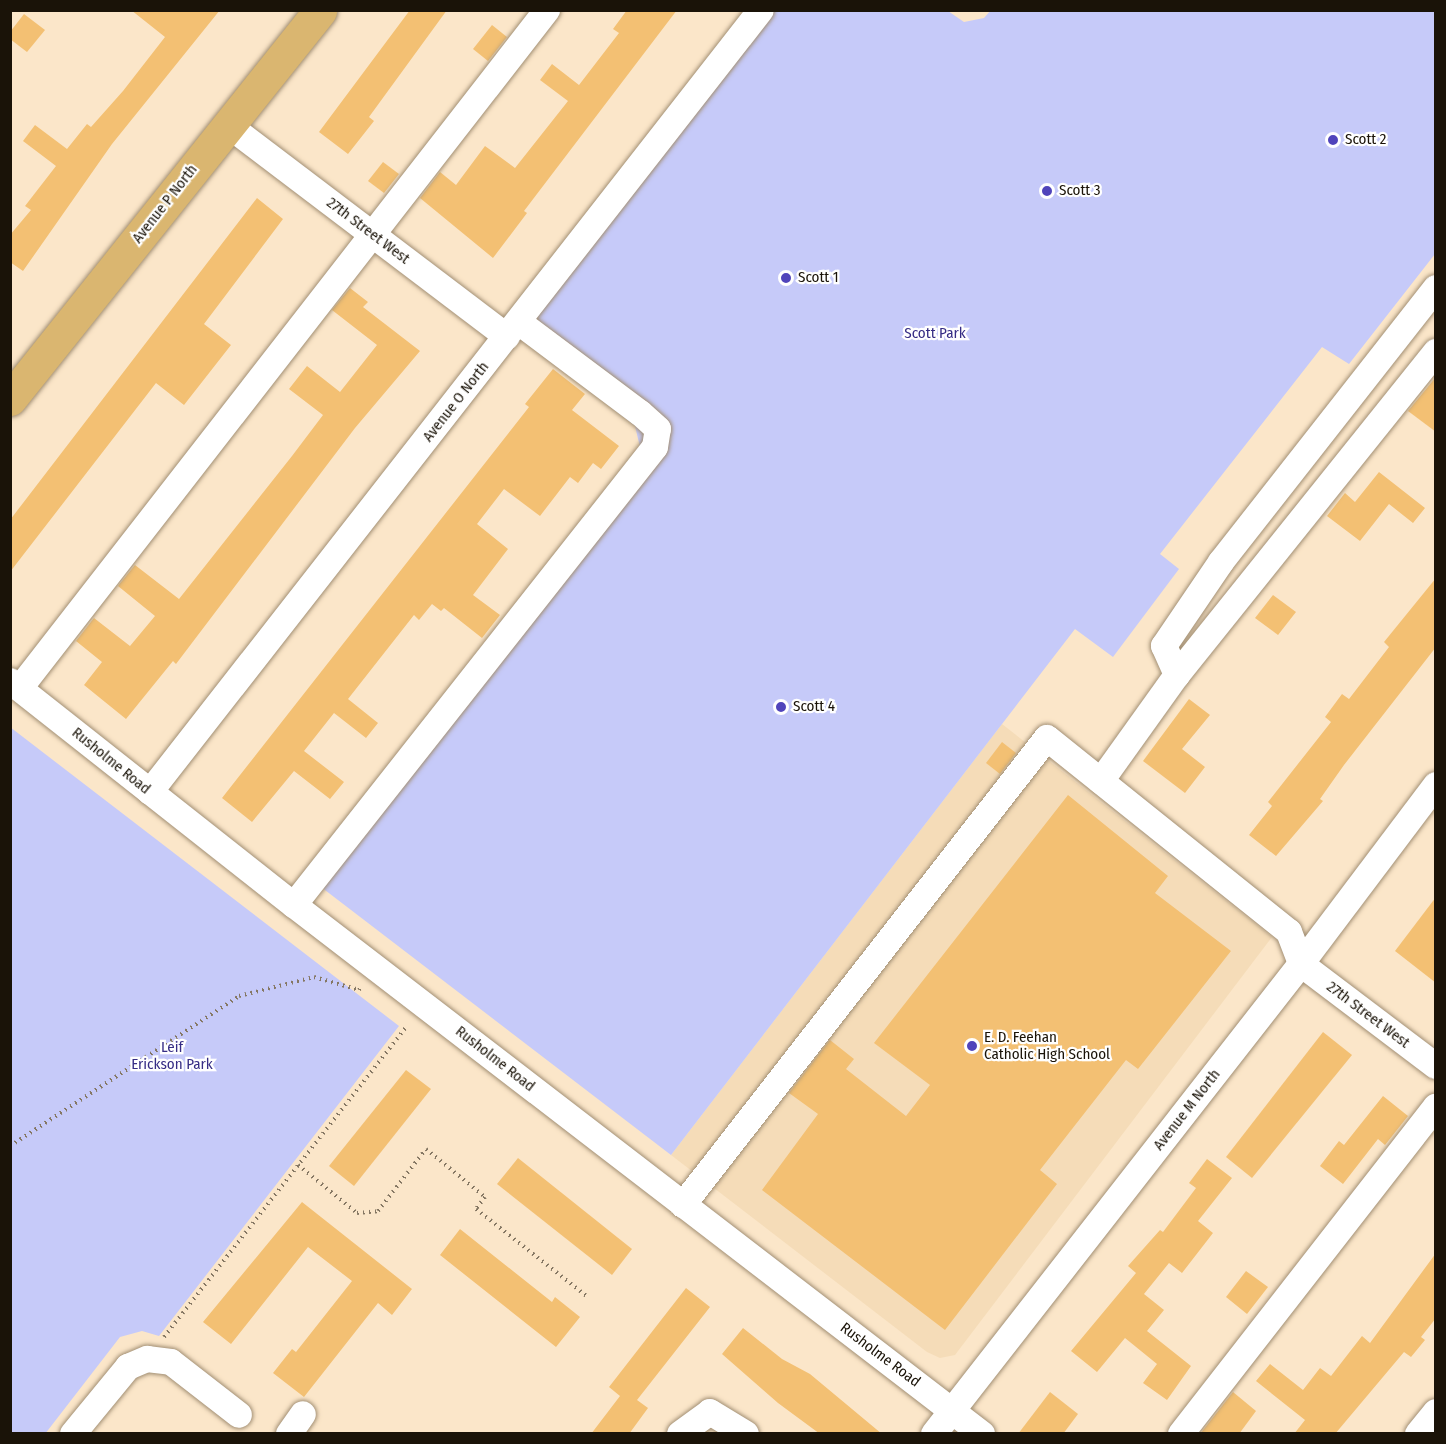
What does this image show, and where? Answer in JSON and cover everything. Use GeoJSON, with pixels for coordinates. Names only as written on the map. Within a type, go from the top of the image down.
{"type":"FeatureCollection","features":[{"type":"Feature","properties":{"kind":"main road","name":"Avenue P North"},"geometry":{"type":"LineString","coordinates":[[10,399],[320,10]]}},
{"type":"Feature","properties":{"kind":"street"},"geometry":{"type":"LineString","coordinates":[[15,685],[374,235],[547,10]]}},
{"type":"Feature","properties":{"kind":"street","name":"Avenue O North"},"geometry":{"type":"LineString","coordinates":[[150,792],[761,10]]}},
{"type":"Feature","properties":{"kind":"street","name":"27th Street West"},"geometry":{"type":"LineString","coordinates":[[228,125],[374,235],[658,429],[655,447],[294,905]]}},
{"type":"Feature","properties":{"kind":"street"},"geometry":{"type":"LineString","coordinates":[[1177,675],[1164,646],[1221,562],[1436,288]]}},
{"type":"Feature","properties":{"kind":"street"},"geometry":{"type":"LineString","coordinates":[[1101,781],[1177,675],[1436,352]]}},
{"type":"Feature","properties":{"kind":"street","name":"Rusholme Road"},"geometry":{"type":"LineString","coordinates":[[15,685],[294,905],[982,1434]]}},
{"type":"Feature","properties":{"kind":"street"},"geometry":{"type":"LineString","coordinates":[[683,1205],[1047,738],[1289,932],[1301,964]]}},
{"type":"Feature","properties":{"kind":"street","name":"Avenue M North"},"geometry":{"type":"LineString","coordinates":[[934,1434],[1301,964],[1436,784]]}},
{"type":"Feature","properties":{"kind":"street","name":"27th Street West"},"geometry":{"type":"LineString","coordinates":[[1301,964],[1436,1066]]}},
{"type":"Feature","properties":{"kind":"street"},"geometry":{"type":"LineString","coordinates":[[1181,1434],[1436,1107]]}},
{"type":"Feature","properties":{"kind":"street"},"geometry":{"type":"LineString","coordinates":[[73,1434],[128,1367],[147,1359],[171,1362],[239,1415]]}},
{"type":"Feature","properties":{"kind":"street"},"geometry":{"type":"LineString","coordinates":[[680,1434],[710,1412],[746,1434]]}},
{"type":"Feature","properties":{"kind":"street"},"geometry":{"type":"LineString","coordinates":[[1418,1434],[1436,1412]]}},
{"type":"Feature","properties":{"kind":"path"},"geometry":{"type":"LineString","coordinates":[[10,1146],[238,996],[314,977],[359,990]]}},
{"type":"Feature","properties":{"kind":"path"},"geometry":{"type":"LineString","coordinates":[[147,1359],[406,1027]]}},
{"type":"Feature","properties":{"kind":"path"},"geometry":{"type":"LineString","coordinates":[[298,1165],[357,1212],[378,1211],[426,1149],[485,1197],[477,1209],[588,1297]]}},
{"type":"Feature","properties":{"kind":"shaded area","name":"E. D. Feehan Catholic High School"},"geometry":{"type":"Polygon","coordinates":[[[1002,724],[1272,937],[955,1355],[940,1358],[927,1352],[671,1155],[1002,724]]]}},
{"type":"Feature","properties":{"kind":"green space","name":"Scott Park"},"geometry":{"type":"Polygon","coordinates":[[[991,10],[1435,11],[1435,254],[1349,364],[1322,347],[1160,554],[1179,569],[1113,657],[1075,629],[671,1155],[321,887],[640,447],[635,426],[521,337],[773,11],[948,11],[964,22],[984,18],[991,10]]]}},
{"type":"Feature","properties":{"kind":"green space","name":"Leif Erickson Park"},"geometry":{"type":"Polygon","coordinates":[[[10,727],[399,1026],[159,1336],[142,1331],[120,1337],[45,1434],[10,1433],[10,727]]]}},
{"type":"Feature","properties":{"kind":"building"},"geometry":{"type":"Polygon","coordinates":[[[131,10],[220,10],[112,144],[23,271],[10,262],[10,235],[31,210],[25,206],[56,166],[23,141],[35,125],[67,149],[87,124],[91,127],[123,91],[165,37],[131,10]]]}},
{"type":"Feature","properties":{"kind":"building"},"geometry":{"type":"Polygon","coordinates":[[[410,10],[447,10],[369,117],[374,121],[348,154],[319,132],[410,10]]]}},
{"type":"Feature","properties":{"kind":"building"},"geometry":{"type":"Polygon","coordinates":[[[627,10],[677,10],[524,211],[527,213],[493,258],[420,198],[440,172],[456,185],[485,146],[515,168],[568,101],[540,80],[552,64],[579,85],[619,33],[613,29],[627,10]]]}},
{"type":"Feature","properties":{"kind":"building"},"geometry":{"type":"Polygon","coordinates":[[[24,14],[45,30],[27,52],[10,39],[10,32],[24,14]]]}},
{"type":"Feature","properties":{"kind":"building"},"geometry":{"type":"Polygon","coordinates":[[[492,25],[507,37],[488,61],[473,49],[492,25]]]}},
{"type":"Feature","properties":{"kind":"building"},"geometry":{"type":"Polygon","coordinates":[[[383,162],[399,174],[384,193],[368,181],[383,162]]]}},
{"type":"Feature","properties":{"kind":"building"},"geometry":{"type":"Polygon","coordinates":[[[257,198],[283,219],[204,324],[231,345],[184,405],[156,383],[10,572],[10,520],[257,198]]]}},
{"type":"Feature","properties":{"kind":"building"},"geometry":{"type":"Polygon","coordinates":[[[350,288],[368,302],[363,307],[420,351],[355,428],[176,664],[173,661],[126,719],[84,685],[102,662],[76,641],[94,618],[130,646],[155,616],[118,586],[135,565],[179,599],[292,456],[323,415],[289,389],[307,366],[340,392],[377,345],[332,310],[350,288]]]}},
{"type":"Feature","properties":{"kind":"building"},"geometry":{"type":"Polygon","coordinates":[[[553,369],[585,394],[572,410],[619,446],[601,469],[593,463],[578,483],[570,477],[540,516],[504,489],[477,524],[508,549],[473,595],[500,615],[482,638],[444,608],[441,611],[432,604],[419,620],[414,615],[348,699],[378,723],[366,738],[334,713],[304,751],[344,782],[330,799],[294,771],[252,822],[222,798],[529,407],[525,404],[553,369]]]}},
{"type":"Feature","properties":{"kind":"building"},"geometry":{"type":"Polygon","coordinates":[[[1436,377],[1436,432],[1408,411],[1436,377]]]}},
{"type":"Feature","properties":{"kind":"building"},"geometry":{"type":"Polygon","coordinates":[[[1379,472],[1425,508],[1413,523],[1389,504],[1360,541],[1327,516],[1345,493],[1355,502],[1379,472]]]}},
{"type":"Feature","properties":{"kind":"building"},"geometry":{"type":"Polygon","coordinates":[[[1436,578],[1436,647],[1344,765],[1320,799],[1323,801],[1276,856],[1249,835],[1272,806],[1268,802],[1331,722],[1325,717],[1342,694],[1349,699],[1389,647],[1384,642],[1436,578]]]}},
{"type":"Feature","properties":{"kind":"building"},"geometry":{"type":"Polygon","coordinates":[[[1273,595],[1296,612],[1278,635],[1255,618],[1273,595]]]}},
{"type":"Feature","properties":{"kind":"building"},"geometry":{"type":"Polygon","coordinates":[[[1189,699],[1210,715],[1182,749],[1205,767],[1185,793],[1143,761],[1189,699]]]}},
{"type":"Feature","properties":{"kind":"building"},"geometry":{"type":"Polygon","coordinates":[[[1002,742],[1016,753],[1000,774],[986,763],[1002,742]]]}},
{"type":"Feature","properties":{"kind":"building"},"geometry":{"type":"Polygon","coordinates":[[[1068,795],[1168,876],[1155,893],[1231,951],[1138,1069],[1126,1060],[1040,1170],[1057,1184],[945,1330],[762,1190],[818,1114],[789,1093],[830,1040],[854,1059],[846,1069],[906,1116],[930,1085],[874,1043],[1068,795]]]}},
{"type":"Feature","properties":{"kind":"building"},"geometry":{"type":"Polygon","coordinates":[[[1436,897],[1436,983],[1395,951],[1436,897]]]}},
{"type":"Feature","properties":{"kind":"building"},"geometry":{"type":"Polygon","coordinates":[[[1323,1032],[1352,1055],[1252,1178],[1226,1157],[1323,1032]]]}},
{"type":"Feature","properties":{"kind":"building"},"geometry":{"type":"Polygon","coordinates":[[[406,1070],[431,1089],[354,1186],[329,1166],[406,1070]]]}},
{"type":"Feature","properties":{"kind":"building"},"geometry":{"type":"Polygon","coordinates":[[[1383,1096],[1408,1116],[1385,1145],[1378,1139],[1343,1184],[1320,1166],[1339,1141],[1344,1145],[1383,1096]]]}},
{"type":"Feature","properties":{"kind":"building"},"geometry":{"type":"Polygon","coordinates":[[[518,1158],[632,1249],[612,1275],[497,1184],[518,1158]]]}},
{"type":"Feature","properties":{"kind":"building"},"geometry":{"type":"Polygon","coordinates":[[[1207,1159],[1232,1178],[1198,1221],[1213,1233],[1182,1273],[1169,1263],[1144,1294],[1164,1310],[1147,1331],[1191,1366],[1167,1400],[1143,1383],[1157,1364],[1125,1338],[1097,1372],[1071,1351],[1136,1273],[1128,1266],[1160,1230],[1163,1232],[1196,1188],[1189,1183],[1207,1159]]]}},
{"type":"Feature","properties":{"kind":"building"},"geometry":{"type":"Polygon","coordinates":[[[302,1202],[412,1289],[392,1315],[378,1303],[304,1397],[273,1373],[292,1349],[296,1352],[352,1281],[308,1247],[231,1344],[203,1322],[302,1202]]]}},
{"type":"Feature","properties":{"kind":"building"},"geometry":{"type":"Polygon","coordinates":[[[460,1229],[552,1302],[555,1297],[580,1317],[556,1347],[440,1255],[460,1229]]]}},
{"type":"Feature","properties":{"kind":"building"},"geometry":{"type":"Polygon","coordinates":[[[1436,1253],[1436,1318],[1421,1337],[1425,1340],[1411,1357],[1404,1352],[1335,1434],[1294,1434],[1305,1420],[1256,1381],[1270,1364],[1303,1390],[1320,1368],[1331,1376],[1362,1336],[1370,1343],[1436,1253]]]}},
{"type":"Feature","properties":{"kind":"building"},"geometry":{"type":"Polygon","coordinates":[[[1246,1271],[1268,1287],[1247,1314],[1226,1297],[1246,1271]]]}},
{"type":"Feature","properties":{"kind":"building"},"geometry":{"type":"Polygon","coordinates":[[[686,1288],[710,1307],[637,1400],[648,1408],[629,1434],[591,1434],[620,1396],[609,1387],[686,1288]]]}},
{"type":"Feature","properties":{"kind":"building"},"geometry":{"type":"Polygon","coordinates":[[[743,1328],[782,1359],[810,1374],[882,1434],[820,1434],[778,1403],[722,1354],[743,1328]]]}},
{"type":"Feature","properties":{"kind":"building"},"geometry":{"type":"Polygon","coordinates":[[[1050,1392],[1078,1414],[1063,1434],[1018,1434],[1050,1392]]]}},
{"type":"Feature","properties":{"kind":"building"},"geometry":{"type":"Polygon","coordinates":[[[1233,1392],[1256,1411],[1239,1434],[1200,1434],[1233,1392]]]}},
{"type":"Feature","properties":{"kind":"place","name":"Scott 2"},"geometry":{"type":"Point","coordinates":[1333,140]}},
{"type":"Feature","properties":{"kind":"place","name":"Scott 3"},"geometry":{"type":"Point","coordinates":[1047,191]}},
{"type":"Feature","properties":{"kind":"place","name":"Scott 1"},"geometry":{"type":"Point","coordinates":[786,278]}},
{"type":"Feature","properties":{"kind":"place","name":"Scott 4"},"geometry":{"type":"Point","coordinates":[781,707]}},
{"type":"Feature","properties":{"kind":"place","name":"E. D. Feehan Catholic High School"},"geometry":{"type":"Point","coordinates":[972,1046]}}]}
